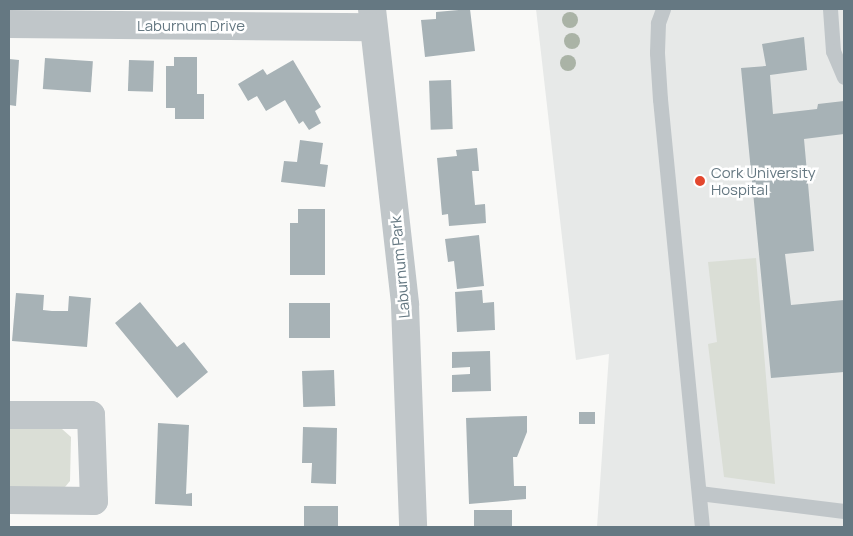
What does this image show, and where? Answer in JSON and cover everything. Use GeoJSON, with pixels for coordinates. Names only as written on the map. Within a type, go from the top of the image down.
{"type":"FeatureCollection","features":[{"type":"Feature","properties":{"kind":"street","name":"Laburnum Drive"},"geometry":{"type":"LineString","coordinates":[[9,24],[372,18]]}},
{"type":"Feature","properties":{"kind":"street","name":"Laburnum Park"},"geometry":{"type":"LineString","coordinates":[[372,18],[405,306],[413,527]]}},
{"type":"Feature","properties":{"kind":"street"},"geometry":{"type":"LineString","coordinates":[[9,415],[91,415],[94,501],[9,500]]}},
{"type":"Feature","properties":{"kind":"lane"},"geometry":{"type":"LineString","coordinates":[[663,9],[657,53],[660,99],[702,527]]}},
{"type":"Feature","properties":{"kind":"lane"},"geometry":{"type":"LineString","coordinates":[[830,9],[833,51],[844,77]]}},
{"type":"Feature","properties":{"kind":"lane"},"geometry":{"type":"LineString","coordinates":[[699,493],[844,511]]}},
{"type":"Feature","properties":{"kind":"shaded area","name":"Cork University Hospital"},"geometry":{"type":"Polygon","coordinates":[[[536,9],[844,9],[844,527],[597,527],[609,354],[576,360],[536,9]]]}},
{"type":"Feature","properties":{"kind":"shaded area"},"geometry":{"type":"Polygon","coordinates":[[[756,258],[775,484],[724,477],[708,344],[717,342],[708,262],[756,258]]]}},
{"type":"Feature","properties":{"kind":"shaded area"},"geometry":{"type":"Polygon","coordinates":[[[9,426],[62,429],[71,437],[70,481],[60,493],[9,491],[9,426]]]}},
{"type":"Feature","properties":{"kind":"building"},"geometry":{"type":"Polygon","coordinates":[[[470,9],[475,51],[425,57],[421,20],[436,19],[436,12],[470,9]]]}},
{"type":"Feature","properties":{"kind":"building"},"geometry":{"type":"Polygon","coordinates":[[[804,37],[807,70],[770,75],[773,114],[817,109],[818,104],[844,101],[844,134],[804,139],[814,251],[785,254],[791,305],[844,300],[844,372],[771,378],[741,68],[766,66],[762,44],[804,37]]]}},
{"type":"Feature","properties":{"kind":"building"},"geometry":{"type":"Polygon","coordinates":[[[174,57],[197,57],[197,94],[204,94],[204,119],[175,119],[175,108],[166,108],[166,66],[174,66],[174,57]]]}},
{"type":"Feature","properties":{"kind":"building"},"geometry":{"type":"Polygon","coordinates":[[[45,58],[93,61],[91,92],[43,89],[45,58]]]}},
{"type":"Feature","properties":{"kind":"building"},"geometry":{"type":"Polygon","coordinates":[[[9,59],[19,60],[16,106],[9,105],[9,59]]]}},
{"type":"Feature","properties":{"kind":"building"},"geometry":{"type":"Polygon","coordinates":[[[129,60],[154,61],[153,92],[128,91],[129,60]]]}},
{"type":"Feature","properties":{"kind":"building"},"geometry":{"type":"Polygon","coordinates":[[[293,60],[321,107],[315,111],[321,123],[309,130],[303,121],[299,124],[285,100],[266,111],[257,96],[248,101],[238,84],[263,69],[267,75],[293,60]]]}},
{"type":"Feature","properties":{"kind":"building"},"geometry":{"type":"Polygon","coordinates":[[[451,80],[453,129],[431,130],[429,81],[451,80]]]}},
{"type":"Feature","properties":{"kind":"building"},"geometry":{"type":"Polygon","coordinates":[[[300,140],[323,143],[320,164],[328,165],[325,187],[281,182],[284,161],[297,162],[300,140]]]}},
{"type":"Feature","properties":{"kind":"building"},"geometry":{"type":"Polygon","coordinates":[[[477,148],[479,171],[472,171],[475,205],[485,204],[486,223],[449,226],[448,214],[442,215],[437,158],[457,156],[456,150],[477,148]]]}},
{"type":"Feature","properties":{"kind":"building"},"geometry":{"type":"Polygon","coordinates":[[[298,209],[325,209],[325,275],[290,275],[290,223],[298,223],[298,209]]]}},
{"type":"Feature","properties":{"kind":"building"},"geometry":{"type":"Polygon","coordinates":[[[479,235],[484,286],[457,289],[454,261],[448,262],[445,239],[479,235]]]}},
{"type":"Feature","properties":{"kind":"building"},"geometry":{"type":"Polygon","coordinates":[[[482,290],[483,303],[494,302],[495,330],[457,332],[455,292],[482,290]]]}},
{"type":"Feature","properties":{"kind":"building"},"geometry":{"type":"Polygon","coordinates":[[[16,293],[44,295],[43,310],[52,311],[68,311],[69,296],[91,298],[87,347],[12,341],[16,293]]]}},
{"type":"Feature","properties":{"kind":"building"},"geometry":{"type":"Polygon","coordinates":[[[140,302],[177,347],[184,342],[208,372],[177,398],[115,323],[140,302]]]}},
{"type":"Feature","properties":{"kind":"building"},"geometry":{"type":"Polygon","coordinates":[[[289,303],[330,303],[330,338],[289,338],[289,303]]]}},
{"type":"Feature","properties":{"kind":"building"},"geometry":{"type":"Polygon","coordinates":[[[490,351],[491,391],[452,392],[452,375],[470,374],[470,367],[452,368],[452,352],[490,351]]]}},
{"type":"Feature","properties":{"kind":"building"},"geometry":{"type":"Polygon","coordinates":[[[334,370],[335,406],[303,407],[302,371],[334,370]]]}},
{"type":"Feature","properties":{"kind":"building"},"geometry":{"type":"Polygon","coordinates":[[[579,412],[595,412],[595,424],[579,424],[579,412]]]}},
{"type":"Feature","properties":{"kind":"building"},"geometry":{"type":"Polygon","coordinates":[[[527,416],[527,432],[517,457],[513,457],[514,486],[526,486],[526,499],[469,504],[466,418],[527,416]]]}},
{"type":"Feature","properties":{"kind":"building"},"geometry":{"type":"Polygon","coordinates":[[[158,423],[189,425],[186,494],[192,493],[192,506],[155,504],[158,423]]]}},
{"type":"Feature","properties":{"kind":"building"},"geometry":{"type":"Polygon","coordinates":[[[303,427],[337,428],[336,484],[311,483],[312,463],[302,463],[303,427]]]}},
{"type":"Feature","properties":{"kind":"building"},"geometry":{"type":"Polygon","coordinates":[[[304,506],[338,506],[338,527],[304,527],[304,506]]]}},
{"type":"Feature","properties":{"kind":"building"},"geometry":{"type":"Polygon","coordinates":[[[474,510],[512,510],[512,527],[474,527],[474,510]]]}},
{"type":"Feature","properties":{"kind":"place","name":"Cork University Hospital"},"geometry":{"type":"Point","coordinates":[700,181]}}]}
